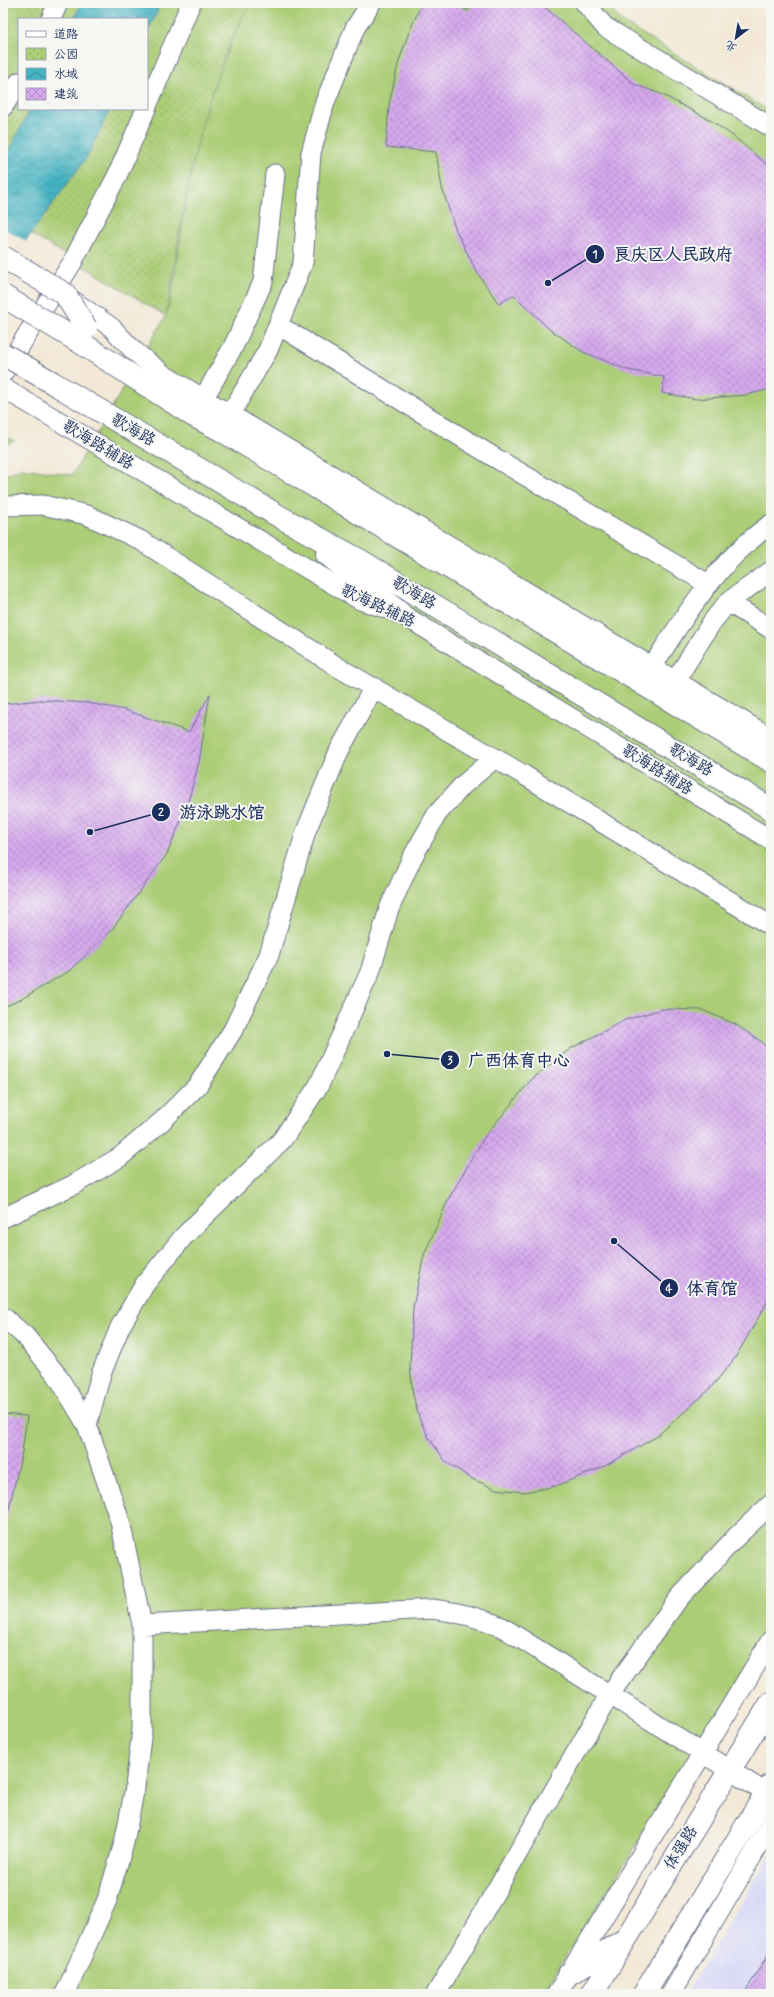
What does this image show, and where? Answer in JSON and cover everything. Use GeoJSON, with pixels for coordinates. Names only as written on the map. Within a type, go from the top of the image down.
{"type":"FeatureCollection","features":[{"type":"Feature","properties":{"kind":"main road"},"geometry":{"type":"LineString","coordinates":[[3,257],[65,294],[104,359],[226,422],[647,674],[670,688],[771,761]]}},
{"type":"Feature","properties":{"kind":"main road"},"geometry":{"type":"LineString","coordinates":[[3,296],[86,328]]}},
{"type":"Feature","properties":{"kind":"main road","name":"歌海路"},"geometry":{"type":"LineString","coordinates":[[3,354],[282,518],[368,565],[771,809]]}},
{"type":"Feature","properties":{"kind":"main road"},"geometry":{"type":"LineString","coordinates":[[282,518],[400,613]]}},
{"type":"Feature","properties":{"kind":"main road","name":"体强路"},"geometry":{"type":"LineString","coordinates":[[592,1994],[771,1703]]}},
{"type":"Feature","properties":{"kind":"main road"},"geometry":{"type":"LineString","coordinates":[[644,1994],[768,1789]]}},
{"type":"Feature","properties":{"kind":"main road"},"geometry":{"type":"LineString","coordinates":[[569,1974],[625,1939]]}},
{"type":"Feature","properties":{"kind":"street"},"geometry":{"type":"LineString","coordinates":[[51,18],[58,3]]}},
{"type":"Feature","properties":{"kind":"street"},"geometry":{"type":"LineString","coordinates":[[148,104],[191,3]]}},
{"type":"Feature","properties":{"kind":"street"},"geometry":{"type":"LineString","coordinates":[[226,422],[268,350],[303,263],[311,153],[326,102],[355,28],[371,3]]}},
{"type":"Feature","properties":{"kind":"street"},"geometry":{"type":"LineString","coordinates":[[585,3],[605,27],[771,127]]}},
{"type":"Feature","properties":{"kind":"street"},"geometry":{"type":"LineString","coordinates":[[3,107],[18,84]]}},
{"type":"Feature","properties":{"kind":"street"},"geometry":{"type":"LineString","coordinates":[[3,373],[72,263],[117,176],[146,110]]}},
{"type":"Feature","properties":{"kind":"street"},"geometry":{"type":"LineString","coordinates":[[86,328],[111,326],[134,350],[199,407],[234,345],[263,282],[275,174]]}},
{"type":"Feature","properties":{"kind":"street"},"geometry":{"type":"LineString","coordinates":[[278,325],[708,584]]}},
{"type":"Feature","properties":{"kind":"street","name":"歌海路辅路"},"geometry":{"type":"LineString","coordinates":[[3,388],[360,600],[400,613],[771,840]]}},
{"type":"Feature","properties":{"kind":"street"},"geometry":{"type":"LineString","coordinates":[[3,506],[43,505],[87,515],[140,540],[374,688],[496,758],[771,926]]}},
{"type":"Feature","properties":{"kind":"street"},"geometry":{"type":"LineString","coordinates":[[647,674],[695,600],[720,569],[752,538],[771,524]]}},
{"type":"Feature","properties":{"kind":"street"},"geometry":{"type":"LineString","coordinates":[[771,571],[728,602],[712,622],[670,688],[771,738]]}},
{"type":"Feature","properties":{"kind":"street"},"geometry":{"type":"LineString","coordinates":[[728,602],[771,629]]}},
{"type":"Feature","properties":{"kind":"street"},"geometry":{"type":"LineString","coordinates":[[3,1218],[73,1185],[120,1157],[161,1122],[198,1085],[233,1030],[269,955],[306,831],[339,751],[374,688]]}},
{"type":"Feature","properties":{"kind":"street"},"geometry":{"type":"LineString","coordinates":[[87,1425],[101,1374],[120,1327],[145,1284],[184,1236],[282,1140],[299,1115],[319,1084],[348,1024],[370,972],[389,909],[412,858],[437,814],[463,785],[496,758]]}},
{"type":"Feature","properties":{"kind":"street"},"geometry":{"type":"LineString","coordinates":[[3,1317],[25,1336],[57,1375],[87,1425],[120,1521],[142,1625],[142,1729],[136,1787],[124,1843],[107,1900],[65,1994]]}},
{"type":"Feature","properties":{"kind":"street"},"geometry":{"type":"LineString","coordinates":[[436,1994],[610,1694],[679,1598],[737,1536],[771,1504]]}},
{"type":"Feature","properties":{"kind":"street"},"geometry":{"type":"LineString","coordinates":[[142,1625],[432,1609],[453,1611],[478,1617],[502,1627],[730,1770],[768,1789]]}},
{"type":"Feature","properties":{"kind":"street"},"geometry":{"type":"LineString","coordinates":[[557,1994],[771,1640]]}},
{"type":"Feature","properties":{"kind":"street"},"geometry":{"type":"LineString","coordinates":[[671,1994],[771,1824]]}},
{"type":"Feature","properties":{"kind":"shaded area"},"geometry":{"type":"Polygon","coordinates":[[[771,1854],[771,1994],[685,1994],[771,1854]]]}},
{"type":"Feature","properties":{"kind":"green space"},"geometry":{"type":"Polygon","coordinates":[[[3,3],[250,3],[237,28],[216,81],[199,136],[187,192],[166,316],[3,217],[3,3]]]}},
{"type":"Feature","properties":{"kind":"green space"},"geometry":{"type":"Polygon","coordinates":[[[250,3],[606,3],[621,21],[771,112],[771,1633],[542,1994],[3,1994],[3,476],[21,468],[72,475],[166,316],[175,275],[182,221],[196,146],[214,83],[241,19],[250,3]]]}},
{"type":"Feature","properties":{"kind":"green space"},"geometry":{"type":"Polygon","coordinates":[[[3,434],[14,441],[3,446],[3,434]]]}},
{"type":"Feature","properties":{"kind":"water"},"geometry":{"type":"Polygon","coordinates":[[[81,3],[161,3],[148,32],[148,18],[74,18],[81,3]]]}},
{"type":"Feature","properties":{"kind":"water"},"geometry":{"type":"Polygon","coordinates":[[[30,110],[110,110],[87,157],[3,272],[3,163],[30,110]]]}},
{"type":"Feature","properties":{"kind":"pier"},"geometry":{"type":"Polygon","coordinates":[[[3,228],[27,242],[3,274],[3,228]]]}},
{"type":"Feature","properties":{"kind":"building"},"geometry":{"type":"Polygon","coordinates":[[[422,3],[452,3],[468,11],[474,3],[540,3],[634,84],[663,95],[710,120],[733,136],[771,168],[771,389],[746,395],[696,399],[662,393],[664,377],[628,370],[583,352],[549,329],[514,295],[499,304],[476,271],[455,228],[442,188],[436,152],[386,147],[389,105],[398,64],[409,32],[422,3]]]}},
{"type":"Feature","properties":{"kind":"building"},"geometry":{"type":"Polygon","coordinates":[[[210,694],[199,762],[186,809],[167,854],[111,931],[69,971],[18,1001],[3,1007],[3,704],[40,700],[88,703],[125,710],[189,732],[210,694]]]}},
{"type":"Feature","properties":{"kind":"building"},"geometry":{"type":"Polygon","coordinates":[[[662,1009],[702,1010],[735,1024],[762,1042],[771,1053],[771,1296],[735,1358],[709,1390],[656,1437],[605,1466],[556,1486],[524,1492],[496,1489],[472,1479],[446,1462],[429,1438],[419,1418],[413,1395],[410,1366],[413,1307],[424,1255],[449,1198],[485,1136],[531,1080],[570,1049],[625,1020],[662,1009]]]}},
{"type":"Feature","properties":{"kind":"building"},"geometry":{"type":"Polygon","coordinates":[[[3,1414],[27,1416],[22,1452],[4,1531],[3,1414]]]}},
{"type":"Feature","properties":{"kind":"building"},"geometry":{"type":"Polygon","coordinates":[[[771,1950],[771,1994],[744,1994],[771,1950]]]}},
{"type":"Feature","properties":{"kind":"place","name":"良庆区人民政府"},"geometry":{"type":"Point","coordinates":[548,283]}},
{"type":"Feature","properties":{"kind":"place","name":"游泳跳水馆"},"geometry":{"type":"Point","coordinates":[90,832]}},
{"type":"Feature","properties":{"kind":"place","name":"广西体育中心"},"geometry":{"type":"Point","coordinates":[387,1054]}},
{"type":"Feature","properties":{"kind":"place","name":"体育馆"},"geometry":{"type":"Point","coordinates":[614,1241]}}]}
